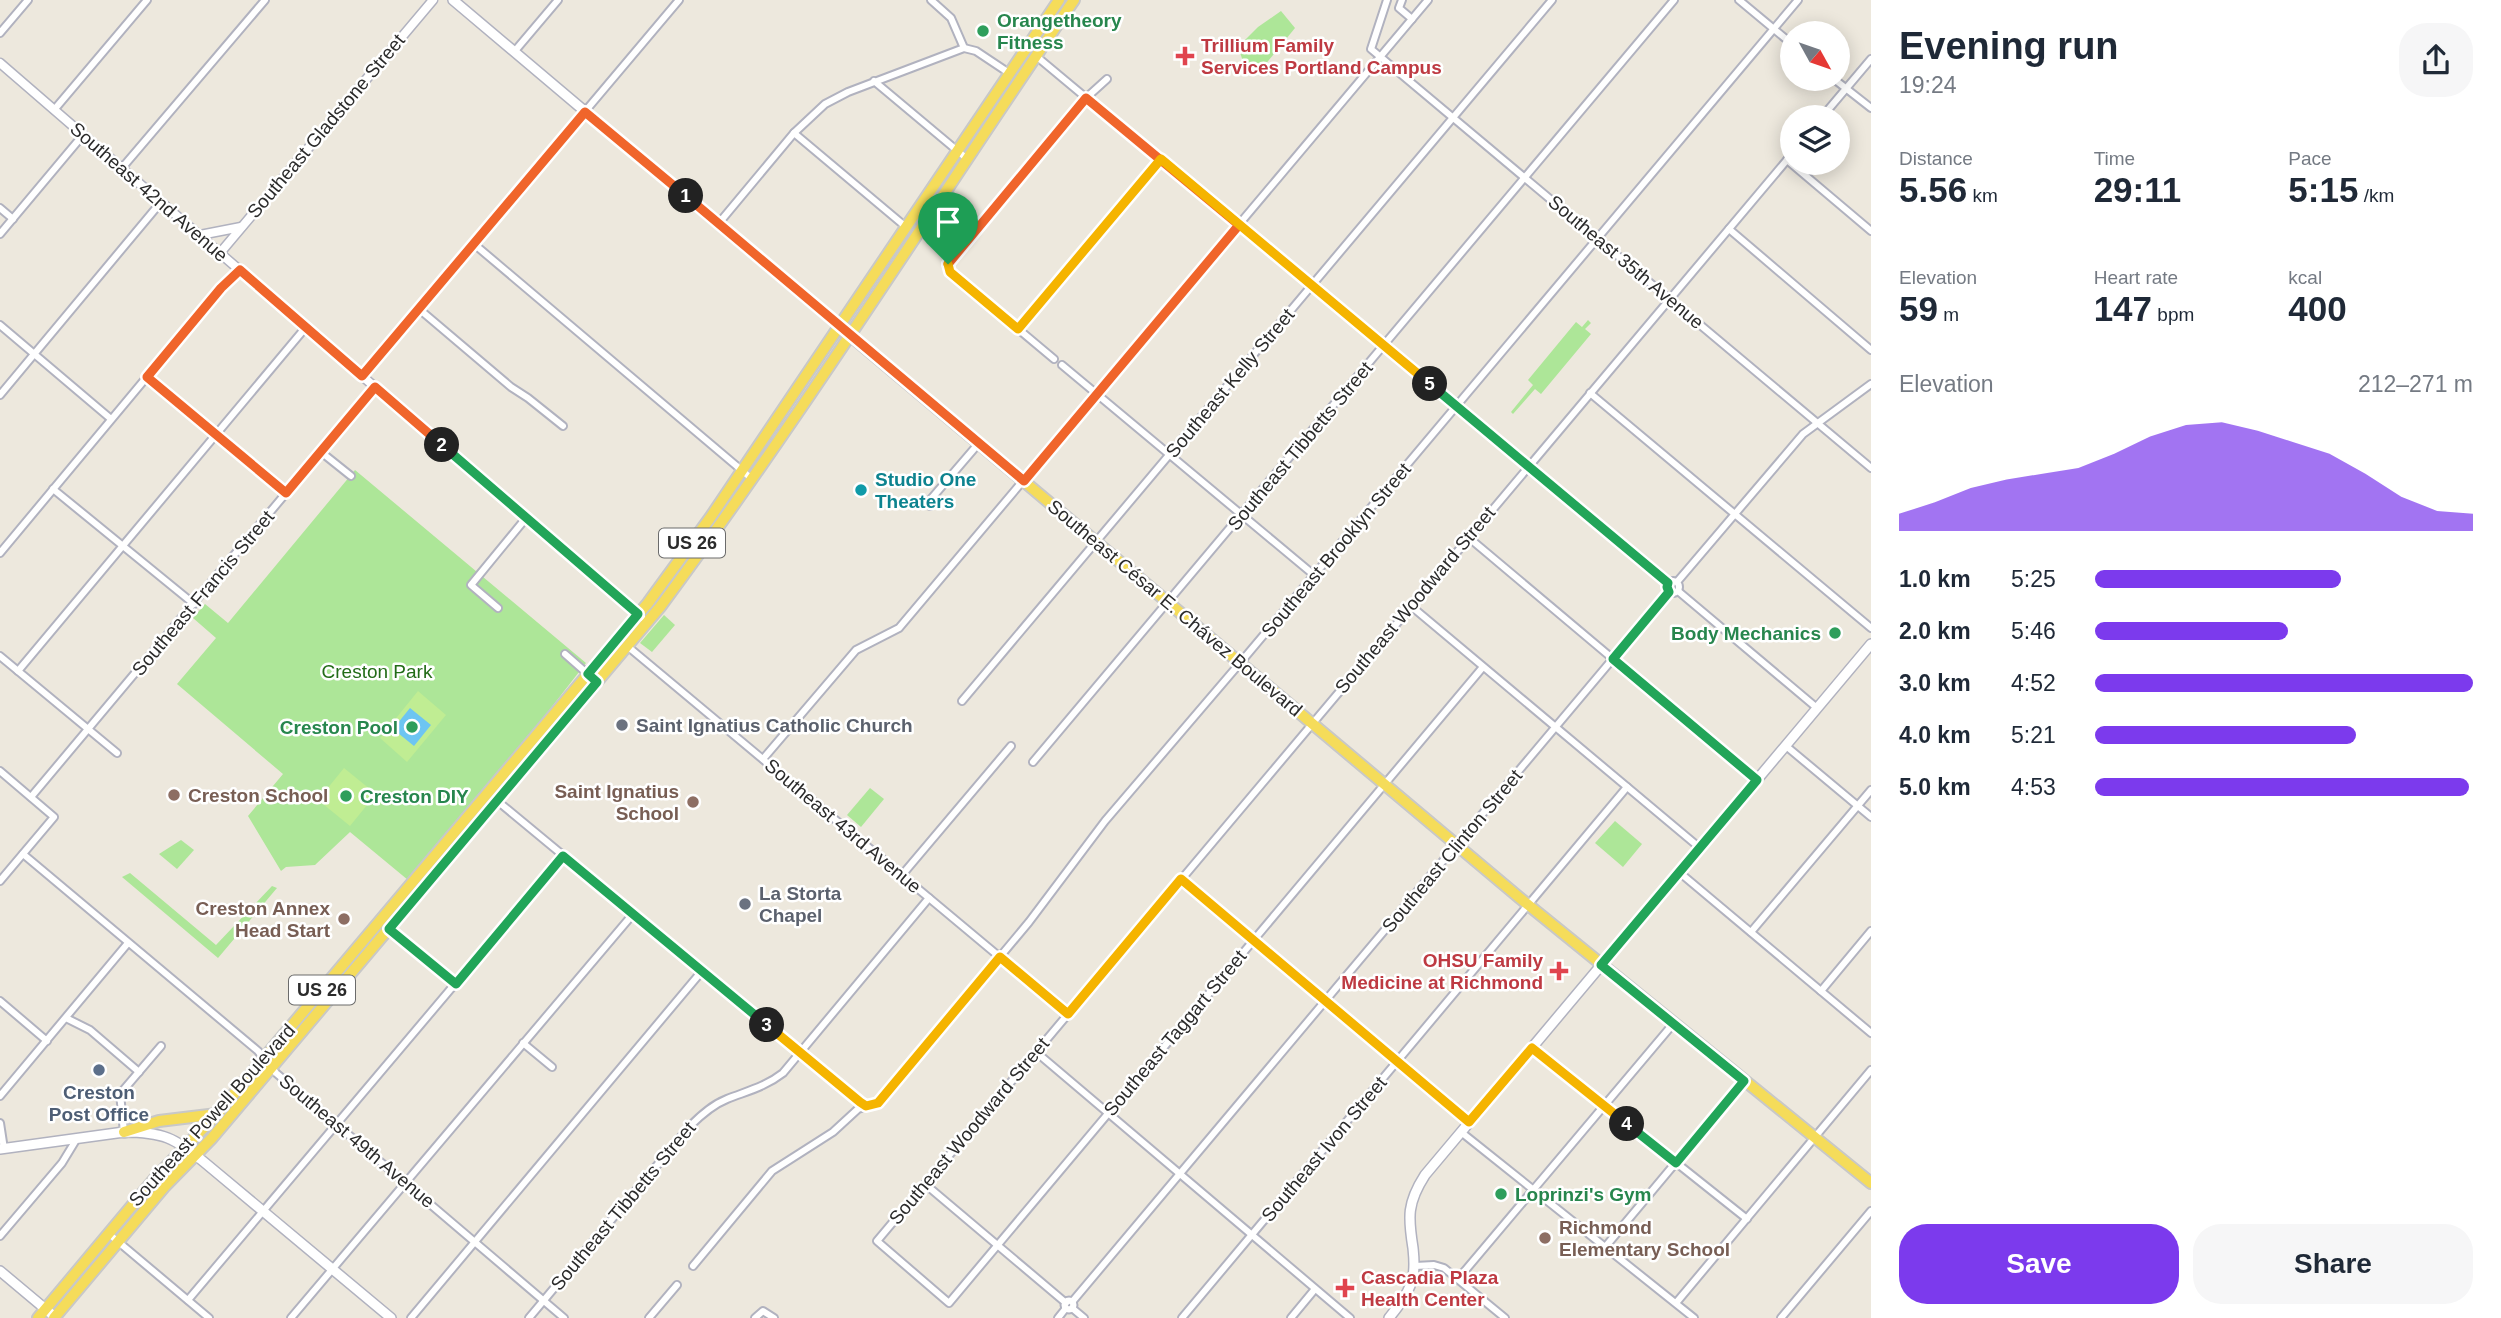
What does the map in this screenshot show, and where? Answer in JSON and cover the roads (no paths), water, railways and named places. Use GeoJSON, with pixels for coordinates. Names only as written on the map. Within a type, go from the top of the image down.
{"type":"FeatureCollection","features":[{"type":"Feature","properties":{"kind":"main road","name":"Southeast César E. Chávez Boulevard"},"geometry":{"type":"LineString","coordinates":[[453,0],[1528,906],[1871,1183]]}},
{"type":"Feature","properties":{"kind":"main road","name":"Southeast Powell Boulevard"},"geometry":{"type":"LineString","coordinates":[[55,1317],[156,1177],[217,1114],[638,614],[704,526],[1059,0]]}},
{"type":"Feature","properties":{"kind":"main road","name":"Southeast Powell Boulevard"},"geometry":{"type":"LineString","coordinates":[[38,1318],[196,1155],[648,622],[752,479],[1074,0]]}},
{"type":"Feature","properties":{"kind":"main road"},"geometry":{"type":"LineString","coordinates":[[1036,56],[1037,33]]}},
{"type":"Feature","properties":{"kind":"main road"},"geometry":{"type":"LineString","coordinates":[[1009,73],[1013,89]]}},
{"type":"Feature","properties":{"kind":"main road"},"geometry":{"type":"LineString","coordinates":[[1389,1318],[1407,1293],[1415,1266],[1409,1224],[1413,1196],[1425,1175],[1871,644]]}},
{"type":"Feature","properties":{"kind":"main road"},"geometry":{"type":"LineString","coordinates":[[2,1149],[76,1140],[124,1132],[159,1121],[217,1114]]}},
{"type":"Feature","properties":{"kind":"main road"},"geometry":{"type":"LineString","coordinates":[[124,1132],[157,1134],[186,1147],[391,1318]]}},
{"type":"Feature","properties":{"kind":"main road"},"geometry":{"type":"LineString","coordinates":[[0,1271],[55,1317]]}},
{"type":"Feature","properties":{"kind":"street"},"geometry":{"type":"LineString","coordinates":[[0,33],[28,0]]}},
{"type":"Feature","properties":{"kind":"street"},"geometry":{"type":"LineString","coordinates":[[54,110],[147,0]]}},
{"type":"Feature","properties":{"kind":"street"},"geometry":{"type":"LineString","coordinates":[[122,168],[265,0]]}},
{"type":"Feature","properties":{"kind":"street","name":"Southeast Gladstone Street"},"geometry":{"type":"LineString","coordinates":[[220,253],[433,0]]}},
{"type":"Feature","properties":{"kind":"street"},"geometry":{"type":"LineString","coordinates":[[514,52],[558,0]]}},
{"type":"Feature","properties":{"kind":"street"},"geometry":{"type":"LineString","coordinates":[[362,376],[679,0]]}},
{"type":"Feature","properties":{"kind":"street"},"geometry":{"type":"LineString","coordinates":[[932,0],[951,19],[964,48]]}},
{"type":"Feature","properties":{"kind":"street"},"geometry":{"type":"LineString","coordinates":[[1380,57],[1371,49],[1387,0]]}},
{"type":"Feature","properties":{"kind":"street"},"geometry":{"type":"LineString","coordinates":[[1402,0],[1399,8],[1412,19]]}},
{"type":"Feature","properties":{"kind":"street"},"geometry":{"type":"LineString","coordinates":[[763,759],[856,650],[900,628],[1428,0]]}},
{"type":"Feature","properties":{"kind":"street","name":"Southeast Kelly Street"},"geometry":{"type":"LineString","coordinates":[[962,701],[1552,0]]}},
{"type":"Feature","properties":{"kind":"street","name":"Southeast Tibbetts Street"},"geometry":{"type":"LineString","coordinates":[[1033,762],[1674,0]]}},
{"type":"Feature","properties":{"kind":"street"},"geometry":{"type":"LineString","coordinates":[[1740,0],[1780,34]]}},
{"type":"Feature","properties":{"kind":"street","name":"Southeast Brooklyn Street"},"geometry":{"type":"LineString","coordinates":[[693,1266],[772,1171],[822,1140],[858,1109],[878,1103],[1000,957],[1105,821],[1798,0]]}},
{"type":"Feature","properties":{"kind":"street"},"geometry":{"type":"LineString","coordinates":[[719,223],[794,133],[825,104],[874,81],[964,48],[976,51],[1009,73]]}},
{"type":"Feature","properties":{"kind":"street"},"geometry":{"type":"LineString","coordinates":[[1036,56],[1668,583]]}},
{"type":"Feature","properties":{"kind":"street","name":"Southeast 35th Avenue"},"geometry":{"type":"LineString","coordinates":[[1380,57],[1871,468]]}},
{"type":"Feature","properties":{"kind":"street"},"geometry":{"type":"LineString","coordinates":[[1850,84],[1871,59]]}},
{"type":"Feature","properties":{"kind":"street","name":"Southeast 42nd Avenue"},"geometry":{"type":"LineString","coordinates":[[0,63],[648,622]]}},
{"type":"Feature","properties":{"kind":"street"},"geometry":{"type":"LineString","coordinates":[[1054,359],[947,267],[949,261],[1086,98],[1107,79]]}},
{"type":"Feature","properties":{"kind":"street"},"geometry":{"type":"LineString","coordinates":[[874,81],[967,158]]}},
{"type":"Feature","properties":{"kind":"street"},"geometry":{"type":"LineString","coordinates":[[1850,90],[1871,108]]}},
{"type":"Feature","properties":{"kind":"street"},"geometry":{"type":"LineString","coordinates":[[1832,105],[1844,91]]}},
{"type":"Feature","properties":{"kind":"street"},"geometry":{"type":"LineString","coordinates":[[794,133],[906,227]]}},
{"type":"Feature","properties":{"kind":"street"},"geometry":{"type":"LineString","coordinates":[[0,234],[83,135]]}},
{"type":"Feature","properties":{"kind":"street"},"geometry":{"type":"LineString","coordinates":[[1018,329],[1161,159]]}},
{"type":"Feature","properties":{"kind":"street","name":"Southeast Woodward Street"},"geometry":{"type":"LineString","coordinates":[[948,1303],[877,1241],[1780,168]]}},
{"type":"Feature","properties":{"kind":"street"},"geometry":{"type":"LineString","coordinates":[[1805,175],[1871,231]]}},
{"type":"Feature","properties":{"kind":"street"},"geometry":{"type":"LineString","coordinates":[[0,395],[161,202]]}},
{"type":"Feature","properties":{"kind":"street"},"geometry":{"type":"LineString","coordinates":[[0,208],[13,219]]}},
{"type":"Feature","properties":{"kind":"street"},"geometry":{"type":"LineString","coordinates":[[200,235],[241,227]]}},
{"type":"Feature","properties":{"kind":"street"},"geometry":{"type":"LineString","coordinates":[[1729,229],[1871,349]]}},
{"type":"Feature","properties":{"kind":"street"},"geometry":{"type":"LineString","coordinates":[[474,244],[752,479]]}},
{"type":"Feature","properties":{"kind":"street"},"geometry":{"type":"LineString","coordinates":[[0,552],[221,288],[240,270]]}},
{"type":"Feature","properties":{"kind":"street"},"geometry":{"type":"LineString","coordinates":[[419,309],[562,426]]}},
{"type":"Feature","properties":{"kind":"street"},"geometry":{"type":"LineString","coordinates":[[0,325],[111,419]]}},
{"type":"Feature","properties":{"kind":"street"},"geometry":{"type":"LineString","coordinates":[[18,671],[306,327]]}},
{"type":"Feature","properties":{"kind":"street"},"geometry":{"type":"LineString","coordinates":[[1062,365],[1314,575]]}},
{"type":"Feature","properties":{"kind":"street"},"geometry":{"type":"LineString","coordinates":[[147,377],[286,493]]}},
{"type":"Feature","properties":{"kind":"street"},"geometry":{"type":"LineString","coordinates":[[1677,582],[1803,434],[1871,384]]}},
{"type":"Feature","properties":{"kind":"street","name":"Southeast Francis Street"},"geometry":{"type":"LineString","coordinates":[[31,797],[375,387]]}},
{"type":"Feature","properties":{"kind":"street"},"geometry":{"type":"LineString","coordinates":[[1590,393],[1871,628]]}},
{"type":"Feature","properties":{"kind":"street"},"geometry":{"type":"LineString","coordinates":[[930,506],[931,499],[979,443]]}},
{"type":"Feature","properties":{"kind":"street"},"geometry":{"type":"LineString","coordinates":[[321,452],[351,476]]}},
{"type":"Feature","properties":{"kind":"street"},"geometry":{"type":"LineString","coordinates":[[53,489],[194,604]]}},
{"type":"Feature","properties":{"kind":"street"},"geometry":{"type":"LineString","coordinates":[[498,608],[471,585],[526,518]]}},
{"type":"Feature","properties":{"kind":"street"},"geometry":{"type":"LineString","coordinates":[[1468,537],[1757,780]]}},
{"type":"Feature","properties":{"kind":"street"},"geometry":{"type":"LineString","coordinates":[[1668,583],[1677,582]]}},
{"type":"Feature","properties":{"kind":"street"},"geometry":{"type":"LineString","coordinates":[[1668,583],[1669,592],[1674,594],[1680,587],[1677,582]]}},
{"type":"Feature","properties":{"kind":"street"},"geometry":{"type":"LineString","coordinates":[[1678,591],[1817,708]]}},
{"type":"Feature","properties":{"kind":"street","name":"Southeast Clinton Street"},"geometry":{"type":"LineString","coordinates":[[1058,1318],[1669,592]]}},
{"type":"Feature","properties":{"kind":"street"},"geometry":{"type":"LineString","coordinates":[[1411,606],[1700,848]]}},
{"type":"Feature","properties":{"kind":"street","name":"Southeast 43rd Avenue"},"geometry":{"type":"LineString","coordinates":[[618,639],[1068,1014]]}},
{"type":"Feature","properties":{"kind":"street"},"geometry":{"type":"LineString","coordinates":[[565,654],[597,682]]}},
{"type":"Feature","properties":{"kind":"street"},"geometry":{"type":"LineString","coordinates":[[0,656],[117,753]]}},
{"type":"Feature","properties":{"kind":"street","name":"Southeast Taggart Street"},"geometry":{"type":"LineString","coordinates":[[948,1303],[1483,667]]}},
{"type":"Feature","properties":{"kind":"street"},"geometry":{"type":"LineString","coordinates":[[902,875],[1011,746]]}},
{"type":"Feature","properties":{"kind":"street"},"geometry":{"type":"LineString","coordinates":[[1786,746],[1871,817]]}},
{"type":"Feature","properties":{"kind":"street"},"geometry":{"type":"LineString","coordinates":[[0,771],[54,817],[0,881]]}},
{"type":"Feature","properties":{"kind":"street","name":"Southeast Ivon Street"},"geometry":{"type":"LineString","coordinates":[[1182,1318],[1627,787]]}},
{"type":"Feature","properties":{"kind":"street"},"geometry":{"type":"LineString","coordinates":[[1751,932],[1871,790]]}},
{"type":"Feature","properties":{"kind":"street"},"geometry":{"type":"LineString","coordinates":[[488,793],[866,1106]]}},
{"type":"Feature","properties":{"kind":"street","name":"Southeast 49th Avenue"},"geometry":{"type":"LineString","coordinates":[[23,854],[564,1318]]}},
{"type":"Feature","properties":{"kind":"street"},"geometry":{"type":"LineString","coordinates":[[188,1300],[563,856]]}},
{"type":"Feature","properties":{"kind":"street"},"geometry":{"type":"LineString","coordinates":[[1679,872],[1871,1032]]}},
{"type":"Feature","properties":{"kind":"street"},"geometry":{"type":"LineString","coordinates":[[1181,879],[1469,1122]]}},
{"type":"Feature","properties":{"kind":"street","name":"Southeast Tibbetts Street"},"geometry":{"type":"LineString","coordinates":[[529,1318],[698,1119],[719,1103],[776,1079],[801,1053],[929,898]]}},
{"type":"Feature","properties":{"kind":"street"},"geometry":{"type":"LineString","coordinates":[[291,1318],[633,914]]}},
{"type":"Feature","properties":{"kind":"street"},"geometry":{"type":"LineString","coordinates":[[379,922],[456,984]]}},
{"type":"Feature","properties":{"kind":"street"},"geometry":{"type":"LineString","coordinates":[[1821,990],[1871,930]]}},
{"type":"Feature","properties":{"kind":"street"},"geometry":{"type":"LineString","coordinates":[[0,1096],[128,943]]}},
{"type":"Feature","properties":{"kind":"street"},"geometry":{"type":"LineString","coordinates":[[411,1318],[702,971]]}},
{"type":"Feature","properties":{"kind":"street"},"geometry":{"type":"LineString","coordinates":[[0,1001],[47,1041]]}},
{"type":"Feature","properties":{"kind":"street"},"geometry":{"type":"LineString","coordinates":[[66,1018],[90,1030],[139,1072]]}},
{"type":"Feature","properties":{"kind":"street"},"geometry":{"type":"LineString","coordinates":[[1458,1279],[1673,1024]]}},
{"type":"Feature","properties":{"kind":"street"},"geometry":{"type":"LineString","coordinates":[[523,1043],[552,1067]]}},
{"type":"Feature","properties":{"kind":"street"},"geometry":{"type":"LineString","coordinates":[[124,1132],[120,1094],[161,1046]]}},
{"type":"Feature","properties":{"kind":"street"},"geometry":{"type":"LineString","coordinates":[[1532,1048],[1747,1219]]}},
{"type":"Feature","properties":{"kind":"street"},"geometry":{"type":"LineString","coordinates":[[1035,1052],[1350,1318]]}},
{"type":"Feature","properties":{"kind":"street"},"geometry":{"type":"LineString","coordinates":[[1676,1303],[1871,1070]]}},
{"type":"Feature","properties":{"kind":"street"},"geometry":{"type":"LineString","coordinates":[[1606,1247],[1744,1081]]}},
{"type":"Feature","properties":{"kind":"street"},"geometry":{"type":"LineString","coordinates":[[0,1124],[2,1149]]}},
{"type":"Feature","properties":{"kind":"street"},"geometry":{"type":"LineString","coordinates":[[1461,1132],[1694,1318]]}},
{"type":"Feature","properties":{"kind":"street"},"geometry":{"type":"LineString","coordinates":[[0,1236],[62,1163],[76,1140]]}},
{"type":"Feature","properties":{"kind":"street"},"geometry":{"type":"LineString","coordinates":[[925,1184],[1084,1318]]}},
{"type":"Feature","properties":{"kind":"street"},"geometry":{"type":"LineString","coordinates":[[1781,1318],[1871,1212]]}},
{"type":"Feature","properties":{"kind":"street"},"geometry":{"type":"LineString","coordinates":[[113,1238],[209,1318]]}},
{"type":"Feature","properties":{"kind":"street"},"geometry":{"type":"LineString","coordinates":[[1415,1266],[1439,1266],[1505,1318]]}},
{"type":"Feature","properties":{"kind":"street"},"geometry":{"type":"LineString","coordinates":[[649,1318],[677,1285]]}},
{"type":"Feature","properties":{"kind":"street"},"geometry":{"type":"LineString","coordinates":[[1291,1318],[1315,1289]]}},
{"type":"Feature","properties":{"kind":"street"},"geometry":{"type":"LineString","coordinates":[[755,1318],[763,1311],[774,1318]]}},
{"type":"Feature","properties":{"kind":"water","name":"Creston Pool"},"geometry":{"type":"Polygon","coordinates":[[[410,708],[431,725],[414,746],[393,729],[410,708]]]}},
{"type":"Feature","properties":{"kind":"place","name":"Orangetheory Fitness"},"geometry":{"type":"Point","coordinates":[983,31]}},
{"type":"Feature","properties":{"kind":"place","name":"Trillium Family Services Portland Campus"},"geometry":{"type":"Point","coordinates":[1185,56]}},
{"type":"Feature","properties":{"kind":"place","name":"Studio One Theaters"},"geometry":{"type":"Point","coordinates":[861,490]}},
{"type":"Feature","properties":{"kind":"place","name":"Body Mechanics"},"geometry":{"type":"Point","coordinates":[1835,633]}},
{"type":"Feature","properties":{"kind":"place","name":"Saint Ignatius Catholic Church"},"geometry":{"type":"Point","coordinates":[622,725]}},
{"type":"Feature","properties":{"kind":"place","name":"Creston Pool"},"geometry":{"type":"Point","coordinates":[412,727]}},
{"type":"Feature","properties":{"kind":"place","name":"Creston School"},"geometry":{"type":"Point","coordinates":[174,795]}},
{"type":"Feature","properties":{"kind":"place","name":"Creston DIY"},"geometry":{"type":"Point","coordinates":[346,796]}},
{"type":"Feature","properties":{"kind":"place","name":"Saint Ignatius School"},"geometry":{"type":"Point","coordinates":[693,802]}},
{"type":"Feature","properties":{"kind":"place","name":"La Storta Chapel"},"geometry":{"type":"Point","coordinates":[745,904]}},
{"type":"Feature","properties":{"kind":"place","name":"Creston Annex Head Start"},"geometry":{"type":"Point","coordinates":[344,919]}},
{"type":"Feature","properties":{"kind":"place","name":"OHSU Family Medicine at Richmond"},"geometry":{"type":"Point","coordinates":[1559,971]}},
{"type":"Feature","properties":{"kind":"place","name":"Creston Post Office"},"geometry":{"type":"Point","coordinates":[99,1070]}},
{"type":"Feature","properties":{"kind":"place","name":"Loprinzi's Gym"},"geometry":{"type":"Point","coordinates":[1501,1194]}},
{"type":"Feature","properties":{"kind":"place","name":"Richmond Elementary School"},"geometry":{"type":"Point","coordinates":[1545,1238]}},
{"type":"Feature","properties":{"kind":"place","name":"Cascadia Plaza Health Center"},"geometry":{"type":"Point","coordinates":[1345,1288]}},
{"type":"Feature","properties":{"kind":"park label","name":"Creston Park"},"geometry":{"type":"Point","coordinates":[377,671]}}]}
